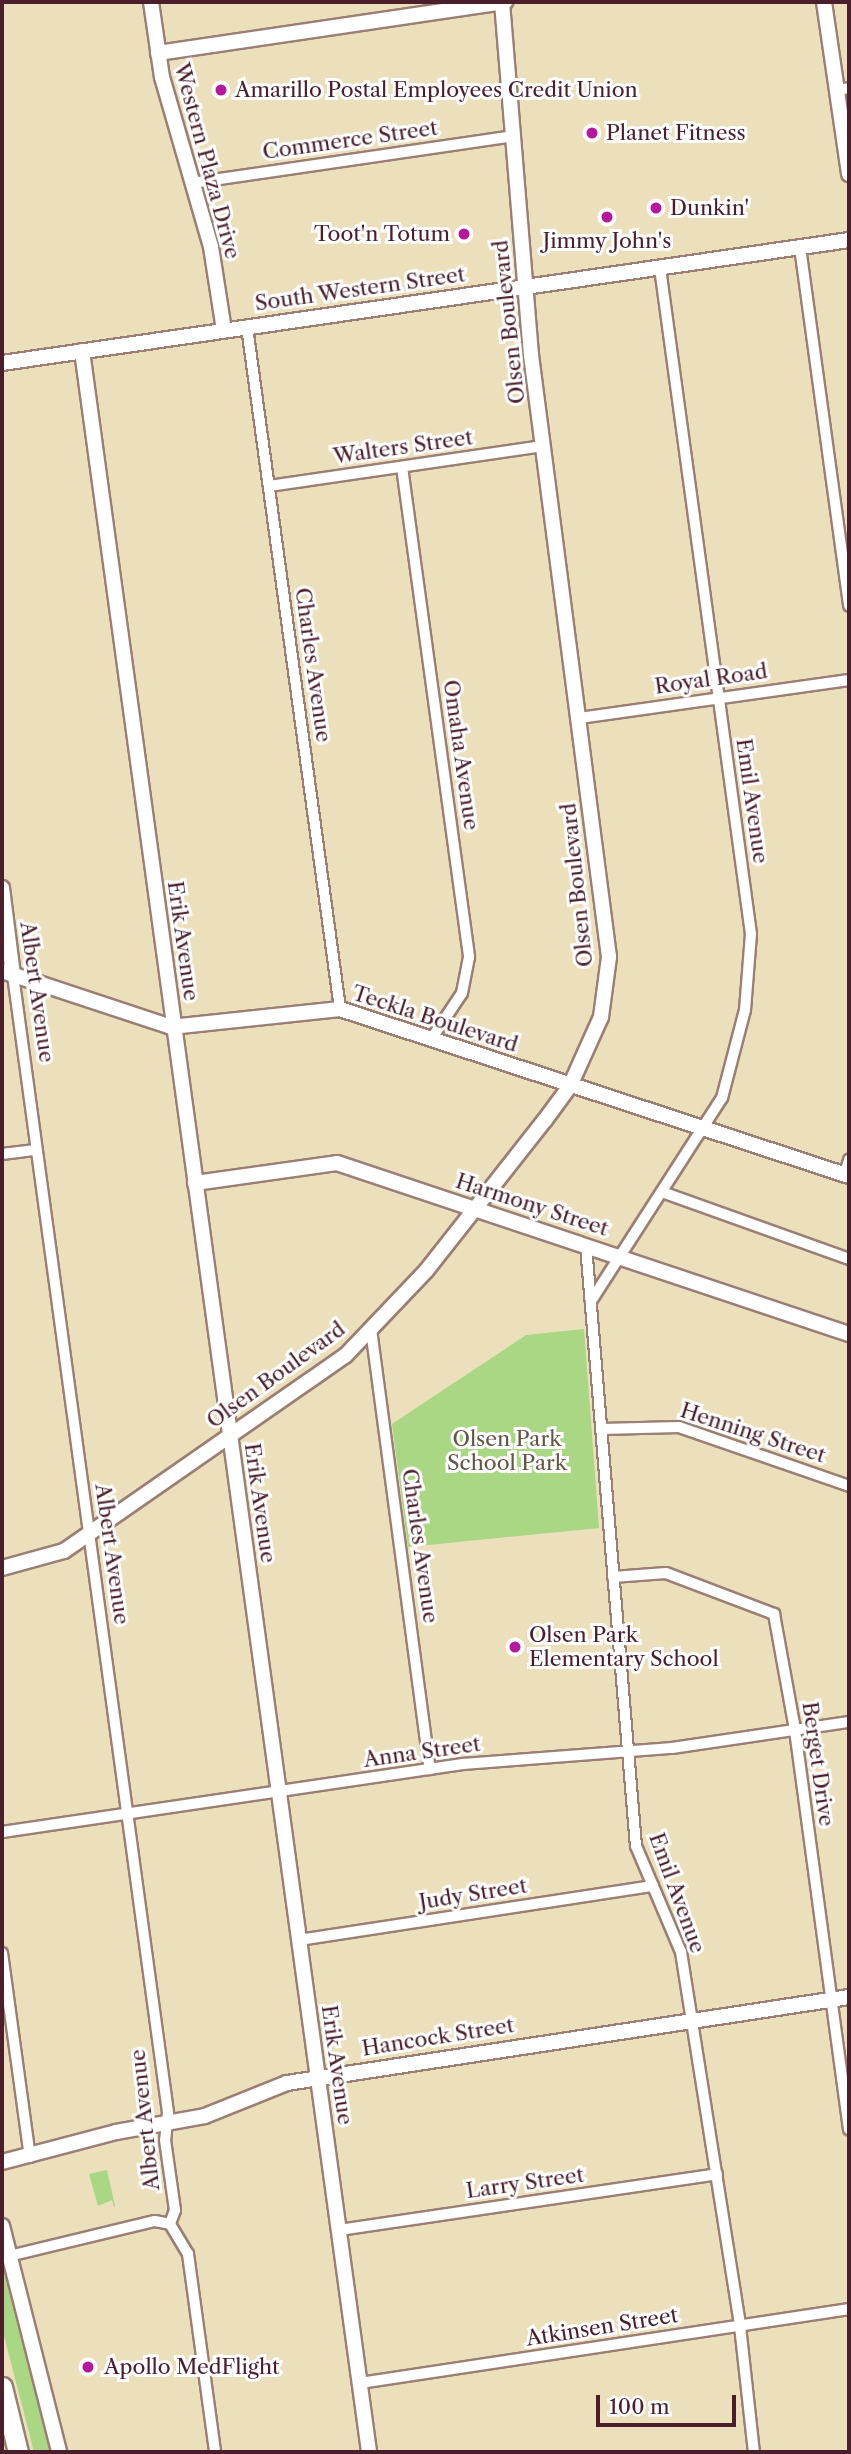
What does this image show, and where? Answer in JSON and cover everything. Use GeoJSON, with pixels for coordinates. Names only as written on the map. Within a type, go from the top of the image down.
{"type":"FeatureCollection","features":[{"type":"Feature","properties":{"kind":"highway"},"geometry":{"type":"LineString","coordinates":[[2,2387],[18,2452]]}},
{"type":"Feature","properties":{"kind":"street","name":"Western Plaza Drive"},"geometry":{"type":"LineString","coordinates":[[151,2],[158,52],[211,247],[224,330]]}},
{"type":"Feature","properties":{"kind":"street"},"geometry":{"type":"LineString","coordinates":[[158,52],[503,2]]}},
{"type":"Feature","properties":{"kind":"street","name":"Olsen Boulevard"},"geometry":{"type":"LineString","coordinates":[[2,1568],[64,1551],[345,1356],[426,1271],[570,1086],[601,1017],[609,957],[525,286],[503,2]]}},
{"type":"Feature","properties":{"kind":"street"},"geometry":{"type":"LineString","coordinates":[[824,2],[843,89],[849,174]]}},
{"type":"Feature","properties":{"kind":"street","name":"Commerce Street"},"geometry":{"type":"LineString","coordinates":[[192,183],[513,136]]}},
{"type":"Feature","properties":{"kind":"street","name":"South Western Street"},"geometry":{"type":"LineString","coordinates":[[2,363],[849,240]]}},
{"type":"Feature","properties":{"kind":"street"},"geometry":{"type":"LineString","coordinates":[[800,247],[849,606]]}},
{"type":"Feature","properties":{"kind":"street","name":"Emil Avenue"},"geometry":{"type":"LineString","coordinates":[[591,1301],[722,1098],[744,1010],[751,934],[660,268]]}},
{"type":"Feature","properties":{"kind":"street","name":"Charles Avenue"},"geometry":{"type":"LineString","coordinates":[[247,327],[340,1009]]}},
{"type":"Feature","properties":{"kind":"street","name":"Erik Avenue"},"geometry":{"type":"LineString","coordinates":[[82,351],[369,2452]]}},
{"type":"Feature","properties":{"kind":"street","name":"Walters Street"},"geometry":{"type":"LineString","coordinates":[[269,486],[543,446]]}},
{"type":"Feature","properties":{"kind":"street","name":"Omaha Avenue"},"geometry":{"type":"LineString","coordinates":[[402,467],[470,957],[462,993],[432,1038]]}},
{"type":"Feature","properties":{"kind":"street","name":"Royal Road"},"geometry":{"type":"LineString","coordinates":[[579,718],[849,680]]}},
{"type":"Feature","properties":{"kind":"street","name":"Albert Avenue"},"geometry":{"type":"LineString","coordinates":[[2,888],[8,973],[36,1150],[167,2123],[175,2210],[170,2224]]}},
{"type":"Feature","properties":{"kind":"street","name":"Teckla Boulevard"},"geometry":{"type":"LineString","coordinates":[[8,973],[174,1027],[340,1009],[570,1086],[848,1170]]}},
{"type":"Feature","properties":{"kind":"street"},"geometry":{"type":"LineString","coordinates":[[2,1154],[36,1150]]}},
{"type":"Feature","properties":{"kind":"street","name":"Harmony Street"},"geometry":{"type":"LineString","coordinates":[[195,1183],[337,1163],[849,1334]]}},
{"type":"Feature","properties":{"kind":"street"},"geometry":{"type":"LineString","coordinates":[[662,1192],[849,1259]]}},
{"type":"Feature","properties":{"kind":"street","name":"Emil Avenue"},"geometry":{"type":"LineString","coordinates":[[586,1246],[626,1752],[636,1846],[681,1952],[740,2326],[754,2452]]}},
{"type":"Feature","properties":{"kind":"street","name":"Charles Avenue"},"geometry":{"type":"LineString","coordinates":[[371,1329],[430,1769]]}},
{"type":"Feature","properties":{"kind":"street","name":"Henning Street"},"geometry":{"type":"LineString","coordinates":[[602,1429],[679,1427],[849,1486]]}},
{"type":"Feature","properties":{"kind":"street","name":"Berget Drive"},"geometry":{"type":"LineString","coordinates":[[613,1577],[666,1573],[774,1614],[794,1730],[849,2129]]}},
{"type":"Feature","properties":{"kind":"street","name":"Anna Street"},"geometry":{"type":"LineString","coordinates":[[2,1832],[430,1769],[626,1752],[849,1723]]}},
{"type":"Feature","properties":{"kind":"street","name":"Judy Street"},"geometry":{"type":"LineString","coordinates":[[299,1940],[653,1886]]}},
{"type":"Feature","properties":{"kind":"street"},"geometry":{"type":"LineString","coordinates":[[2,1953],[30,2157]]}},
{"type":"Feature","properties":{"kind":"street","name":"Hancock Street"},"geometry":{"type":"LineString","coordinates":[[2,2162],[30,2157],[99,2136],[205,2116],[274,2087],[318,2077],[849,1997]]}},
{"type":"Feature","properties":{"kind":"street","name":"Larry Street"},"geometry":{"type":"LineString","coordinates":[[339,2230],[717,2174]]}},
{"type":"Feature","properties":{"kind":"street"},"geometry":{"type":"LineString","coordinates":[[9,2256],[155,2221],[170,2224],[188,2254],[215,2452]]}},
{"type":"Feature","properties":{"kind":"street"},"geometry":{"type":"LineString","coordinates":[[2,2226],[59,2452]]}},
{"type":"Feature","properties":{"kind":"street","name":"Atkinsen Street"},"geometry":{"type":"LineString","coordinates":[[360,2383],[849,2309]]}},
{"type":"Feature","properties":{"kind":"green space","name":"Olsen Park School Park"},"geometry":{"type":"Polygon","coordinates":[[[584,1329],[599,1528],[408,1547],[392,1424],[526,1335],[584,1329]]]}},
{"type":"Feature","properties":{"kind":"green space"},"geometry":{"type":"Polygon","coordinates":[[[107,2170],[114,2207],[112,2200],[98,2206],[89,2174],[107,2170]]]}},
{"type":"Feature","properties":{"kind":"green space"},"geometry":{"type":"Polygon","coordinates":[[[2,2255],[50,2452],[34,2452],[2,2328],[2,2255]]]}},
{"type":"Feature","properties":{"kind":"place","name":"Amarillo Postal Employees Credit Union"},"geometry":{"type":"Point","coordinates":[221,90]}},
{"type":"Feature","properties":{"kind":"place","name":"Planet Fitness"},"geometry":{"type":"Point","coordinates":[592,133]}},
{"type":"Feature","properties":{"kind":"place","name":"Dunkin'"},"geometry":{"type":"Point","coordinates":[656,208]}},
{"type":"Feature","properties":{"kind":"place","name":"Jimmy John's"},"geometry":{"type":"Point","coordinates":[607,217]}},
{"type":"Feature","properties":{"kind":"place","name":"Toot'n Totum"},"geometry":{"type":"Point","coordinates":[464,234]}},
{"type":"Feature","properties":{"kind":"place","name":"Olsen Park Elementary School"},"geometry":{"type":"Point","coordinates":[515,1647]}},
{"type":"Feature","properties":{"kind":"place","name":"Apollo MedFlight"},"geometry":{"type":"Point","coordinates":[88,2367]}}]}
